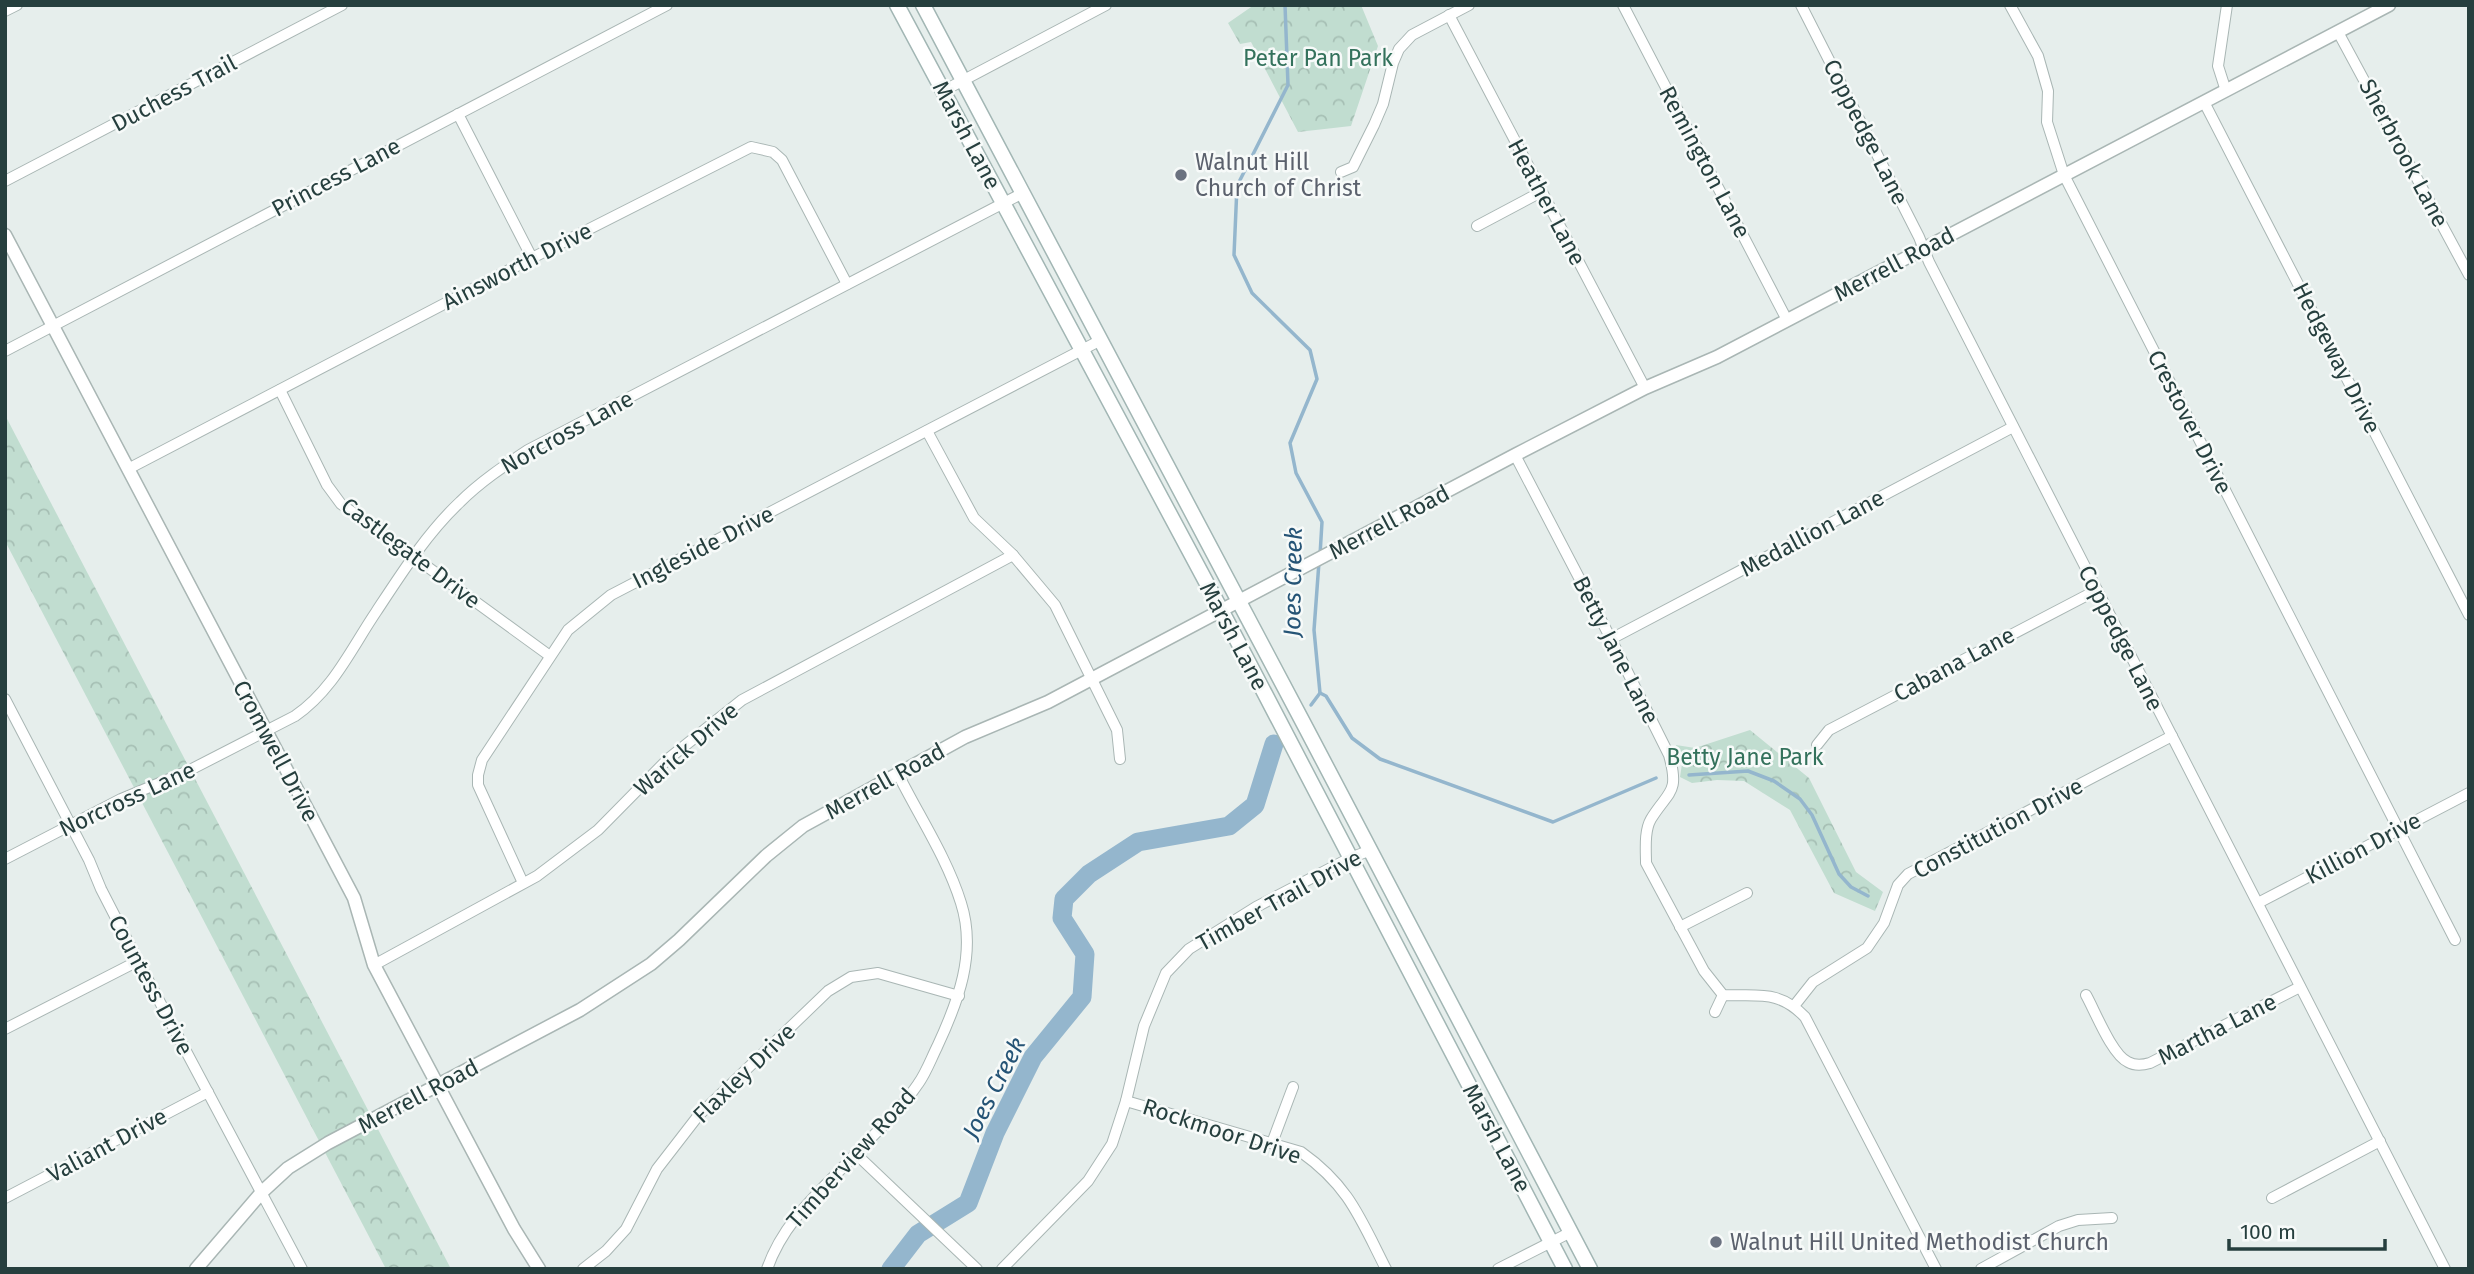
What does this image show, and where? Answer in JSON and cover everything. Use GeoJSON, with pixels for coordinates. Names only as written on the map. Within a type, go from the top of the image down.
{"type":"FeatureCollection","features":[{"type":"Feature","properties":{"kind":"main road","name":"Marsh Lane"},"geometry":{"type":"LineString","coordinates":[[897,5],[1221,610],[1565,1269]]}},
{"type":"Feature","properties":{"kind":"main road","name":"Marsh Lane"},"geometry":{"type":"LineString","coordinates":[[923,5],[1590,1269]]}},
{"type":"Feature","properties":{"kind":"main road"},"geometry":{"type":"LineString","coordinates":[[1454,1056],[1474,1046]]}},
{"type":"Feature","properties":{"kind":"street"},"geometry":{"type":"LineString","coordinates":[[5,11],[17,5]]}},
{"type":"Feature","properties":{"kind":"street","name":"Duchess Trail"},"geometry":{"type":"LineString","coordinates":[[5,181],[342,5]]}},
{"type":"Feature","properties":{"kind":"street","name":"Princess Lane"},"geometry":{"type":"LineString","coordinates":[[5,351],[667,5]]}},
{"type":"Feature","properties":{"kind":"street"},"geometry":{"type":"LineString","coordinates":[[943,91],[1106,5]]}},
{"type":"Feature","properties":{"kind":"street"},"geometry":{"type":"LineString","coordinates":[[1341,172],[1353,167],[1374,125],[1399,49],[1412,35],[1468,5]]}},
{"type":"Feature","properties":{"kind":"street","name":"Remington Lane"},"geometry":{"type":"LineString","coordinates":[[1623,5],[1787,320]]}},
{"type":"Feature","properties":{"kind":"street","name":"Coppedge Lane"},"geometry":{"type":"LineString","coordinates":[[1801,5],[2013,427],[2445,1269]]}},
{"type":"Feature","properties":{"kind":"street","name":"Crestover Drive"},"geometry":{"type":"LineString","coordinates":[[2010,5],[2038,56],[2048,90],[2047,122],[2064,176],[2455,940]]}},
{"type":"Feature","properties":{"kind":"street"},"geometry":{"type":"LineString","coordinates":[[2225,91],[2218,66],[2227,5]]}},
{"type":"Feature","properties":{"kind":"street","name":"Merrell Road"},"geometry":{"type":"LineString","coordinates":[[196,1269],[262,1192],[288,1168],[321,1147],[618,988],[679,940],[779,844],[827,811],[965,737],[1048,702],[1515,455],[1645,388],[1717,356],[1787,320],[2389,5]]}},
{"type":"Feature","properties":{"kind":"street","name":"Heather Lane"},"geometry":{"type":"LineString","coordinates":[[1449,15],[1645,388]]}},
{"type":"Feature","properties":{"kind":"street","name":"Sherbrook Lane"},"geometry":{"type":"LineString","coordinates":[[2338,32],[2469,275]]}},
{"type":"Feature","properties":{"kind":"street","name":"Hedgeway Drive"},"geometry":{"type":"LineString","coordinates":[[2204,102],[2469,615]]}},
{"type":"Feature","properties":{"kind":"street"},"geometry":{"type":"LineString","coordinates":[[458,114],[532,258]]}},
{"type":"Feature","properties":{"kind":"street","name":"Ainsworth Drive"},"geometry":{"type":"LineString","coordinates":[[128,469],[744,149],[762,148],[773,152],[782,160],[847,284]]}},
{"type":"Feature","properties":{"kind":"street"},"geometry":{"type":"LineString","coordinates":[[1477,226],[1541,192]]}},
{"type":"Feature","properties":{"kind":"street","name":"Norcross Lane"},"geometry":{"type":"LineString","coordinates":[[5,859],[121,799],[188,771],[295,716],[311,705],[327,688],[430,535],[459,502],[495,472],[528,450],[1023,193]]}},
{"type":"Feature","properties":{"kind":"street","name":"Cromwell Drive"},"geometry":{"type":"LineString","coordinates":[[5,235],[354,898],[374,965],[514,1229],[539,1269]]}},
{"type":"Feature","properties":{"kind":"street","name":"Ingleside Drive"},"geometry":{"type":"LineString","coordinates":[[523,883],[484,802],[478,785],[478,775],[487,750],[568,630],[611,595],[1101,340]]}},
{"type":"Feature","properties":{"kind":"street","name":"Castlegate Drive"},"geometry":{"type":"LineString","coordinates":[[279,390],[327,485],[341,504],[550,656]]}},
{"type":"Feature","properties":{"kind":"street","name":"Medallion Lane"},"geometry":{"type":"LineString","coordinates":[[1611,639],[2013,427]]}},
{"type":"Feature","properties":{"kind":"street"},"geometry":{"type":"LineString","coordinates":[[928,431],[974,518],[1013,555],[1055,605],[1117,730],[1120,758]]}},
{"type":"Feature","properties":{"kind":"street","name":"Betty Jane Lane"},"geometry":{"type":"LineString","coordinates":[[1515,455],[1670,755],[1675,775],[1669,797],[1649,821],[1645,844],[1646,863],[1704,971],[1723,995]]}},
{"type":"Feature","properties":{"kind":"street","name":"Warick Drive"},"geometry":{"type":"LineString","coordinates":[[374,965],[523,883],[598,830],[668,759],[742,700],[1013,555]]}},
{"type":"Feature","properties":{"kind":"street","name":"Cabana Lane"},"geometry":{"type":"LineString","coordinates":[[1817,745],[1829,730],[2097,590]]}},
{"type":"Feature","properties":{"kind":"street","name":"Countess Drive"},"geometry":{"type":"LineString","coordinates":[[5,699],[138,961],[302,1269]]}},
{"type":"Feature","properties":{"kind":"street","name":"Constitution Drive"},"geometry":{"type":"LineString","coordinates":[[1794,1006],[1814,982],[1867,947],[1884,923],[1898,886],[1908,874],[2172,736]]}},
{"type":"Feature","properties":{"kind":"street","name":"Timberview Road"},"geometry":{"type":"LineString","coordinates":[[767,1269],[775,1245],[793,1219],[917,1085],[959,996],[966,969],[966,926],[962,906],[954,881],[898,774]]}},
{"type":"Feature","properties":{"kind":"street","name":"Killion Drive"},"geometry":{"type":"LineString","coordinates":[[2258,903],[2469,793]]}},
{"type":"Feature","properties":{"kind":"street","name":"Timber Trail Drive"},"geometry":{"type":"LineString","coordinates":[[1002,1269],[1087,1181],[1112,1144],[1126,1101],[1144,1026],[1166,973],[1189,949],[1255,907],[1370,850]]}},
{"type":"Feature","properties":{"kind":"street"},"geometry":{"type":"LineString","coordinates":[[1680,927],[1746,893]]}},
{"type":"Feature","properties":{"kind":"street"},"geometry":{"type":"LineString","coordinates":[[5,1029],[138,961]]}},
{"type":"Feature","properties":{"kind":"street","name":"Flaxley Drive"},"geometry":{"type":"LineString","coordinates":[[583,1269],[606,1251],[626,1229],[657,1169],[698,1116],[828,991],[851,977],[878,972],[959,996]]}},
{"type":"Feature","properties":{"kind":"street","name":"Martha Lane"},"geometry":{"type":"LineString","coordinates":[[2086,995],[2118,1055],[2128,1062],[2140,1065],[2150,1063],[2301,987]]}},
{"type":"Feature","properties":{"kind":"street"},"geometry":{"type":"LineString","coordinates":[[1715,1012],[1723,995],[1773,996],[1794,1006],[1812,1028],[1936,1269]]}},
{"type":"Feature","properties":{"kind":"street"},"geometry":{"type":"LineString","coordinates":[[1272,1143],[1293,1087]]}},
{"type":"Feature","properties":{"kind":"street","name":"Valiant Drive"},"geometry":{"type":"LineString","coordinates":[[5,1198],[208,1091]]}},
{"type":"Feature","properties":{"kind":"street","name":"Rockmoor Drive"},"geometry":{"type":"LineString","coordinates":[[1126,1101],[1301,1152],[1323,1168],[1351,1200],[1386,1269]]}},
{"type":"Feature","properties":{"kind":"street"},"geometry":{"type":"LineString","coordinates":[[2272,1198],[2380,1142]]}},
{"type":"Feature","properties":{"kind":"street"},"geometry":{"type":"LineString","coordinates":[[855,1153],[977,1269]]}},
{"type":"Feature","properties":{"kind":"street"},"geometry":{"type":"LineString","coordinates":[[1981,1269],[2059,1226],[2078,1220],[2112,1218]]}},
{"type":"Feature","properties":{"kind":"street"},"geometry":{"type":"LineString","coordinates":[[1498,1269],[1571,1232]]}},
{"type":"Feature","properties":{"kind":"green space","name":"Peter Pan Park"},"geometry":{"type":"Polygon","coordinates":[[[1254,5],[1361,5],[1378,46],[1351,126],[1298,132],[1251,42],[1240,44],[1228,23],[1254,5]]]}},
{"type":"Feature","properties":{"kind":"green space"},"geometry":{"type":"Polygon","coordinates":[[[5,415],[451,1269],[386,1269],[5,541],[5,415]]]}},
{"type":"Feature","properties":{"kind":"green space","name":"Betty Jane Park"},"geometry":{"type":"Polygon","coordinates":[[[1750,730],[1809,778],[1856,872],[1883,892],[1875,911],[1834,893],[1790,810],[1744,781],[1692,783],[1680,777],[1682,764],[1676,745],[1695,748],[1750,730]]]}},
{"type":"Feature","properties":{"kind":"waterway","name":"Joes Creek"},"geometry":{"type":"LineString","coordinates":[[1285,5],[1288,85],[1237,186],[1234,255],[1252,293],[1310,350],[1317,379],[1290,443],[1296,473],[1322,522],[1320,555]]}},
{"type":"Feature","properties":{"kind":"waterway","name":"Joes Creek"},"geometry":{"type":"LineString","coordinates":[[1311,705],[1320,693],[1314,630],[1319,562]]}},
{"type":"Feature","properties":{"kind":"waterway"},"geometry":{"type":"LineString","coordinates":[[1320,693],[1326,696],[1352,738],[1380,759],[1553,822],[1656,778]]}},
{"type":"Feature","properties":{"kind":"waterway","name":"Joes Creek"},"geometry":{"type":"LineString","coordinates":[[891,1269],[918,1234],[968,1203],[995,1133],[1033,1057],[1082,997],[1085,954],[1062,918],[1064,899],[1089,874],[1138,842],[1229,826],[1255,805],[1274,744]]}},
{"type":"Feature","properties":{"kind":"waterway"},"geometry":{"type":"LineString","coordinates":[[1689,775],[1748,771],[1774,781],[1800,799],[1812,815],[1839,874],[1851,887],[1868,896]]}},
{"type":"Feature","properties":{"kind":"place","name":"Walnut Hill Church of Christ"},"geometry":{"type":"Point","coordinates":[1181,175]}},
{"type":"Feature","properties":{"kind":"place","name":"Walnut Hill United Methodist Church"},"geometry":{"type":"Point","coordinates":[1716,1242]}}]}
